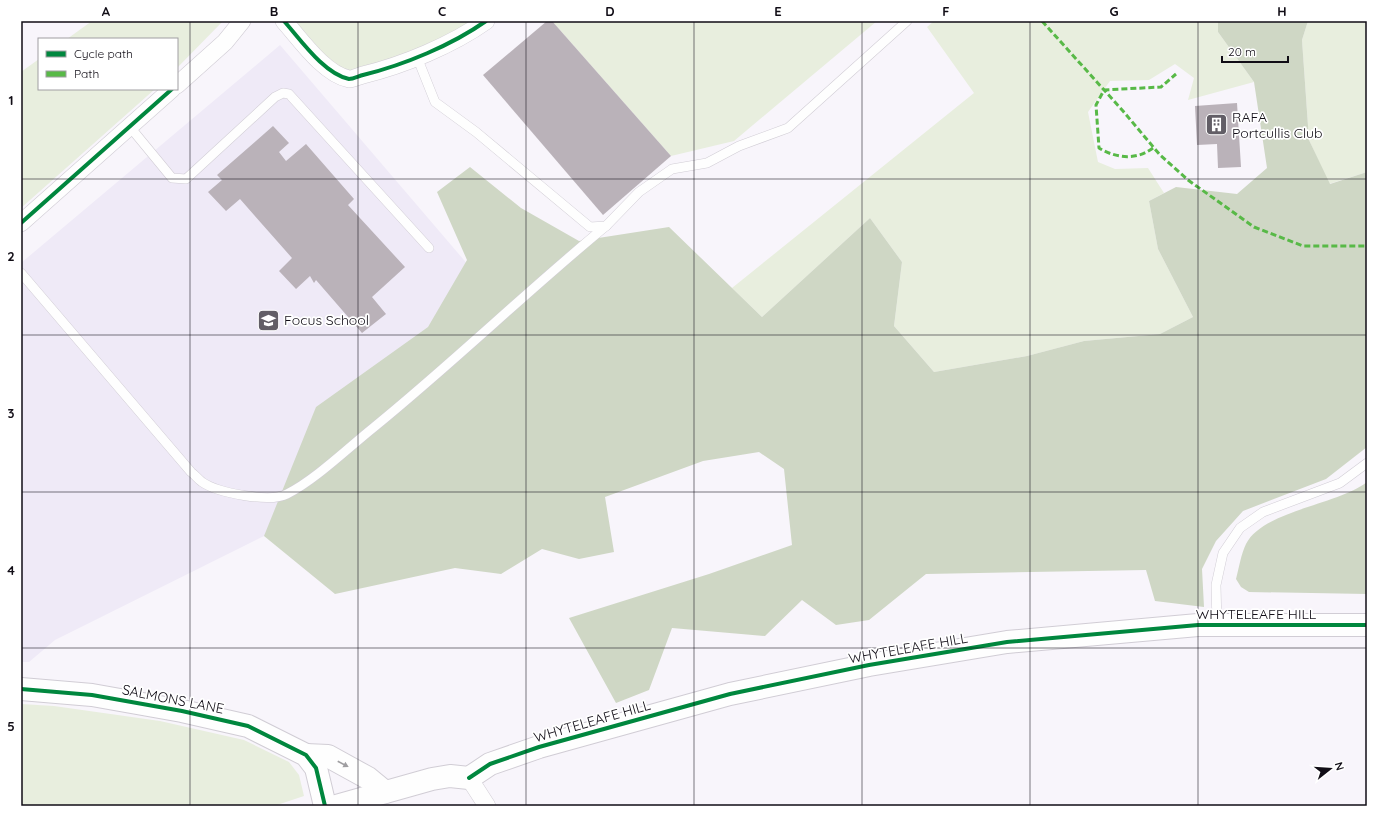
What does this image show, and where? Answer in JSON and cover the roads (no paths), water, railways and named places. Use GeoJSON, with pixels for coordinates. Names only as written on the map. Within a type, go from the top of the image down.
{"type":"FeatureCollection","features":[{"type":"Feature","properties":{"kind":"street"},"geometry":{"type":"LineString","coordinates":[[178,84],[225,42],[242,21]]}},
{"type":"Feature","properties":{"kind":"street"},"geometry":{"type":"LineString","coordinates":[[284,21],[327,69],[350,79],[379,71],[417,57],[471,31],[486,21]]}},
{"type":"Feature","properties":{"kind":"street"},"geometry":{"type":"LineString","coordinates":[[21,223],[171,90]]}},
{"type":"Feature","properties":{"kind":"street","name":"WHYTELEAFE HILL"},"geometry":{"type":"LineString","coordinates":[[469,778],[490,764],[539,747],[730,694],[869,665],[1007,642],[1198,625],[1367,625]]}},
{"type":"Feature","properties":{"kind":"street","name":"SALMONS LANE"},"geometry":{"type":"LineString","coordinates":[[21,689],[92,695],[182,711],[248,726],[306,755],[328,756],[368,778],[385,792]]}},
{"type":"Feature","properties":{"kind":"street"},"geometry":{"type":"LineString","coordinates":[[306,755],[316,768],[325,806]]}},
{"type":"Feature","properties":{"kind":"street"},"geometry":{"type":"LineString","coordinates":[[336,806],[450,776],[469,778],[487,806]]}},
{"type":"Feature","properties":{"kind":"lane"},"geometry":{"type":"LineString","coordinates":[[21,273],[191,472],[203,483],[234,494],[259,498],[286,495],[320,472],[391,413],[554,269],[606,226],[639,192],[672,169],[707,163],[740,146],[788,128],[907,21]]}},
{"type":"Feature","properties":{"kind":"lane"},"geometry":{"type":"LineString","coordinates":[[417,57],[435,102],[476,132],[590,227],[606,226]]}},
{"type":"Feature","properties":{"kind":"lane"},"geometry":{"type":"LineString","coordinates":[[130,127],[172,178],[186,179],[275,97],[283,93],[289,94],[429,248]]}},
{"type":"Feature","properties":{"kind":"lane"},"geometry":{"type":"LineString","coordinates":[[1217,625],[1216,585],[1223,553],[1240,528],[1263,512],[1340,483],[1367,463]]}},
{"type":"Feature","properties":{"kind":"place","name":"RAFA Portcullis Club"},"geometry":{"type":"Point","coordinates":[1217,125]}},
{"type":"Feature","properties":{"kind":"place","name":"Focus School"},"geometry":{"type":"Point","coordinates":[268,320]}}]}
